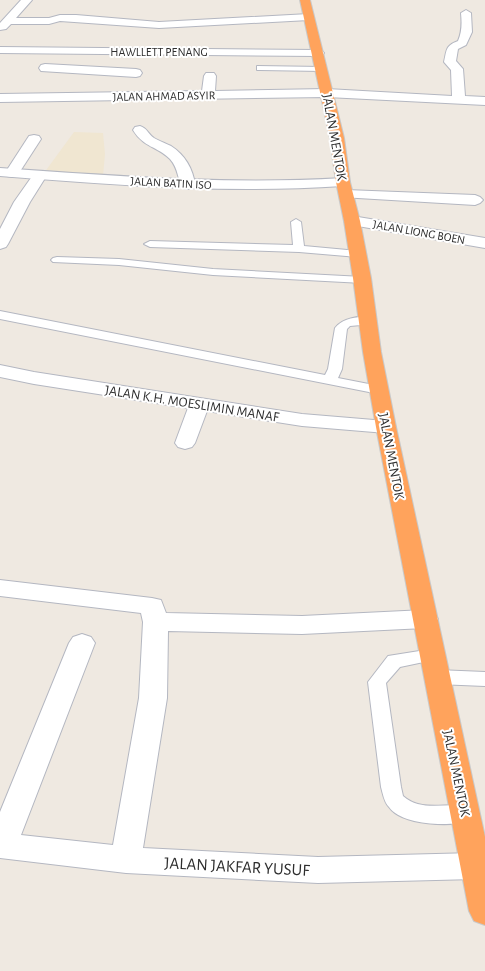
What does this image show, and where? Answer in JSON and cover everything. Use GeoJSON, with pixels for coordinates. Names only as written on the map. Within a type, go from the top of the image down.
{"type":"FeatureCollection","features":[{"type":"Feature","properties":{"kind":"highway","name":"JALAN MENTOK"},"geometry":{"type":"LineString","coordinates":[[307,9],[337,138],[344,188],[363,280],[368,321],[386,427],[485,911]]}},
{"type":"Feature","properties":{"kind":"street"},"geometry":{"type":"LineString","coordinates":[[3,25],[27,0]]}},
{"type":"Feature","properties":{"kind":"street"},"geometry":{"type":"LineString","coordinates":[[3,25],[48,21],[60,18],[159,25],[307,9]]}},
{"type":"Feature","properties":{"kind":"street"},"geometry":{"type":"LineString","coordinates":[[459,100],[457,69],[450,62],[453,47],[462,43],[467,33],[468,23],[466,13]]}},
{"type":"Feature","properties":{"kind":"street","name":"HAWLLETT PENANG"},"geometry":{"type":"LineString","coordinates":[[0,50],[320,61]]}},
{"type":"Feature","properties":{"kind":"street"},"geometry":{"type":"LineString","coordinates":[[28,97],[36,82],[57,51]]}},
{"type":"Feature","properties":{"kind":"street"},"geometry":{"type":"LineString","coordinates":[[46,68],[136,73]]}},
{"type":"Feature","properties":{"kind":"street"},"geometry":{"type":"LineString","coordinates":[[208,95],[210,76]]}},
{"type":"Feature","properties":{"kind":"street","name":"JALAN AHMAD ASYIR"},"geometry":{"type":"LineString","coordinates":[[0,98],[327,93],[485,101]]}},
{"type":"Feature","properties":{"kind":"street"},"geometry":{"type":"LineString","coordinates":[[140,130],[146,140],[164,147],[176,156],[188,173],[188,185]]}},
{"type":"Feature","properties":{"kind":"street"},"geometry":{"type":"LineString","coordinates":[[6,172],[34,139]]}},
{"type":"Feature","properties":{"kind":"street","name":"JALAN BATIN ISO"},"geometry":{"type":"LineString","coordinates":[[6,172],[188,185],[344,188],[474,200]]}},
{"type":"Feature","properties":{"kind":"street"},"geometry":{"type":"LineString","coordinates":[[0,244],[22,202],[40,175]]}},
{"type":"Feature","properties":{"kind":"street","name":"JALAN LIONG BOEN"},"geometry":{"type":"LineString","coordinates":[[352,221],[485,243]]}},
{"type":"Feature","properties":{"kind":"street","name":"JALAN K.H. MOESLIMIN MANAF"},"geometry":{"type":"LineString","coordinates":[[0,372],[302,420],[386,427]]}},
{"type":"Feature","properties":{"kind":"street"},"geometry":{"type":"LineString","coordinates":[[185,443],[200,404]]}},
{"type":"Feature","properties":{"kind":"street"},"geometry":{"type":"LineString","coordinates":[[0,588],[154,614],[302,625],[425,619]]}},
{"type":"Feature","properties":{"kind":"street"},"geometry":{"type":"LineString","coordinates":[[126,860],[153,698],[154,614]]}},
{"type":"Feature","properties":{"kind":"street"},"geometry":{"type":"LineString","coordinates":[[1,845],[82,644]]}},
{"type":"Feature","properties":{"kind":"street","name":"JALAN JAKFAR YUSUF"},"geometry":{"type":"LineString","coordinates":[[1,845],[126,860],[318,870],[475,866]]}},
{"type":"Feature","properties":{"kind":"lane"},"geometry":{"type":"LineString","coordinates":[[260,68],[320,61]]}},
{"type":"Feature","properties":{"kind":"lane"},"geometry":{"type":"LineString","coordinates":[[296,222],[300,249]]}},
{"type":"Feature","properties":{"kind":"lane"},"geometry":{"type":"LineString","coordinates":[[150,244],[300,249],[358,254]]}},
{"type":"Feature","properties":{"kind":"lane"},"geometry":{"type":"LineString","coordinates":[[57,260],[119,262],[213,272],[363,280]]}},
{"type":"Feature","properties":{"kind":"lane"},"geometry":{"type":"LineString","coordinates":[[0,315],[379,390]]}},
{"type":"Feature","properties":{"kind":"lane"},"geometry":{"type":"LineString","coordinates":[[330,380],[335,369],[341,328],[347,323],[368,321]]}},
{"type":"Feature","properties":{"kind":"lane"},"geometry":{"type":"LineString","coordinates":[[432,655],[394,661],[384,671],[377,682],[391,787],[394,801],[402,808],[414,814],[465,814]]}},
{"type":"Feature","properties":{"kind":"lane"},"geometry":{"type":"LineString","coordinates":[[437,677],[485,679]]}},
{"type":"Feature","properties":{"kind":"shaded area"},"geometry":{"type":"Polygon","coordinates":[[[74,132],[103,133],[105,154],[103,176],[44,173],[74,132]]]}}]}
